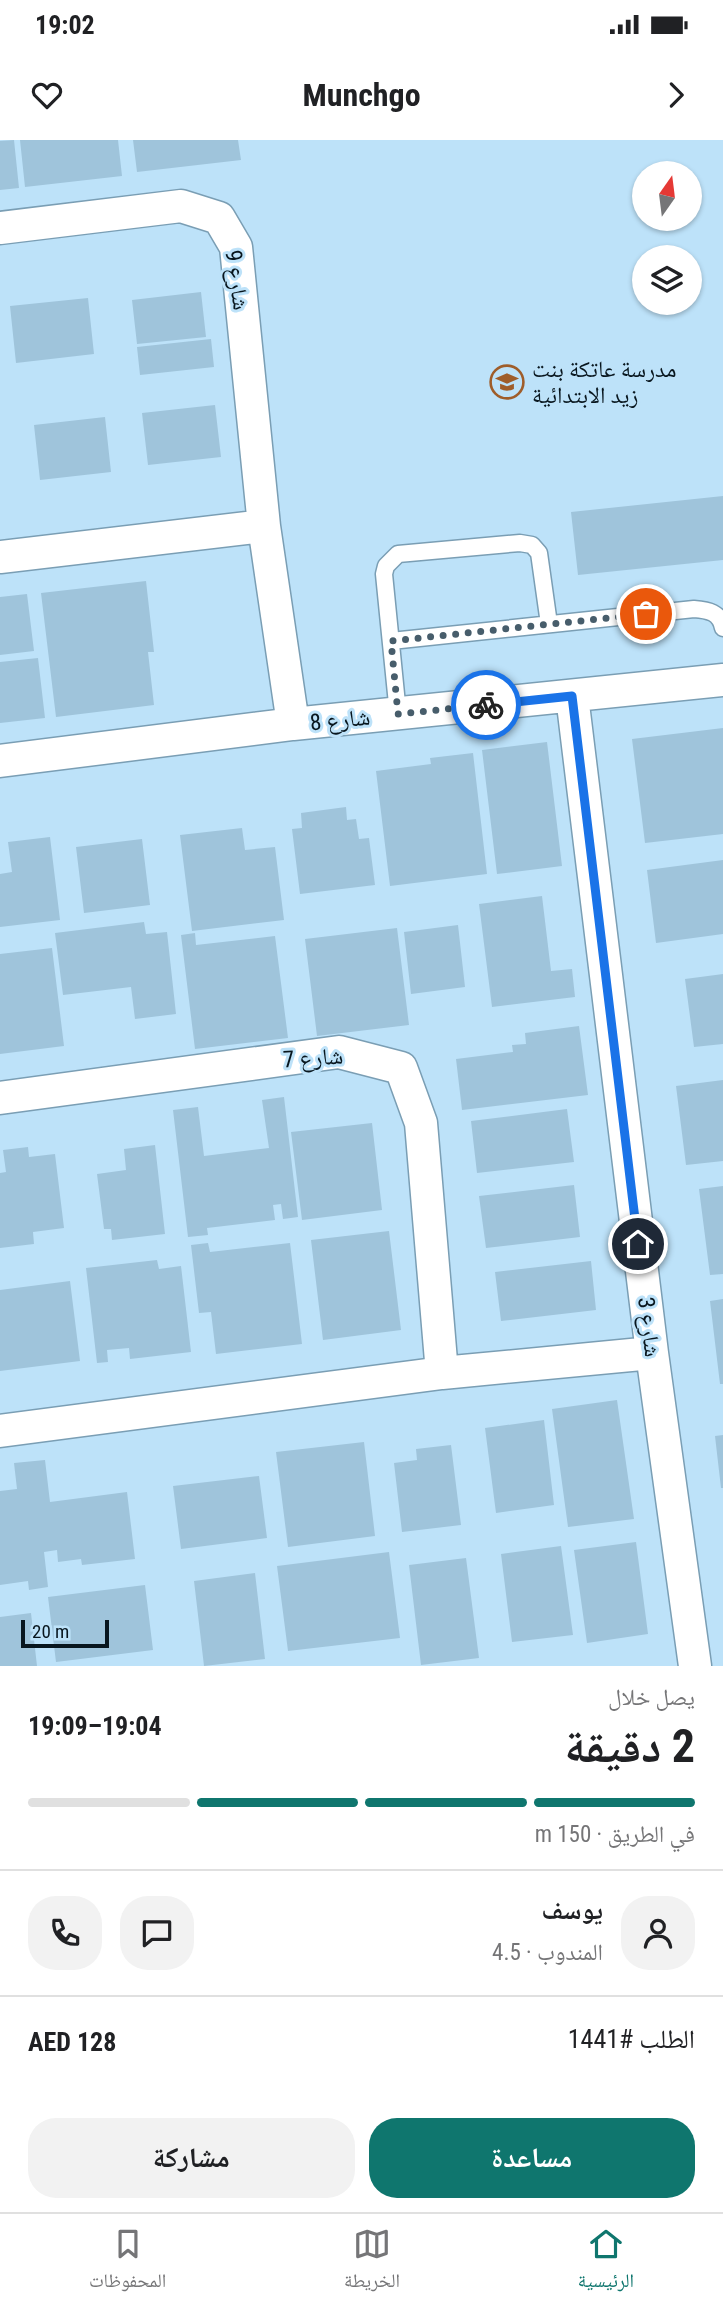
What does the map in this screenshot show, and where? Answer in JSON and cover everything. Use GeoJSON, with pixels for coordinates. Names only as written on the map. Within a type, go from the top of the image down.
{"type":"FeatureCollection","features":[{"type":"Feature","properties":{"kind":"street","name":"شارع 9"},"geometry":{"type":"LineString","coordinates":[[0,228],[181,206],[219,218],[236,247],[264,526],[293,724]]}},
{"type":"Feature","properties":{"kind":"street"},"geometry":{"type":"LineString","coordinates":[[0,557],[264,526]]}},
{"type":"Feature","properties":{"kind":"street","name":"شارع 8"},"geometry":{"type":"LineString","coordinates":[[0,761],[293,724],[723,680]]}},
{"type":"Feature","properties":{"kind":"street","name":"شارع 3"},"geometry":{"type":"LineString","coordinates":[[572,696],[652,1353],[695,1666]]}},
{"type":"Feature","properties":{"kind":"street","name":"شارع 7"},"geometry":{"type":"LineString","coordinates":[[0,1098],[339,1052],[401,1068],[421,1124],[442,1373]]}},
{"type":"Feature","properties":{"kind":"street"},"geometry":{"type":"LineString","coordinates":[[0,1430],[442,1373],[652,1353]]}},
{"type":"Feature","properties":{"kind":"lane"},"geometry":{"type":"LineString","coordinates":[[398,714],[384,574],[386,566],[398,554],[520,543],[532,545],[539,553],[541,562],[549,624]]}},
{"type":"Feature","properties":{"kind":"lane"},"geometry":{"type":"LineString","coordinates":[[391,641],[694,609],[716,614],[722,620],[723,628]]}},
{"type":"Feature","properties":{"kind":"building"},"geometry":{"type":"Polygon","coordinates":[[[14,140],[19,188],[0,190],[0,141],[14,140]]]}},
{"type":"Feature","properties":{"kind":"building"},"geometry":{"type":"Polygon","coordinates":[[[20,140],[118,140],[122,176],[25,187],[20,140]]]}},
{"type":"Feature","properties":{"kind":"building"},"geometry":{"type":"Polygon","coordinates":[[[133,140],[238,140],[241,160],[137,172],[133,140]]]}},
{"type":"Feature","properties":{"kind":"building"},"geometry":{"type":"Polygon","coordinates":[[[201,292],[206,337],[137,344],[132,300],[201,292]]]}},
{"type":"Feature","properties":{"kind":"building"},"geometry":{"type":"Polygon","coordinates":[[[88,298],[94,354],[16,363],[10,306],[88,298]]]}},
{"type":"Feature","properties":{"kind":"building"},"geometry":{"type":"Polygon","coordinates":[[[211,339],[214,367],[140,375],[137,347],[211,339]]]}},
{"type":"Feature","properties":{"kind":"building"},"geometry":{"type":"Polygon","coordinates":[[[215,405],[221,457],[148,465],[142,413],[215,405]]]}},
{"type":"Feature","properties":{"kind":"building"},"geometry":{"type":"Polygon","coordinates":[[[105,417],[111,472],[40,480],[34,425],[105,417]]]}},
{"type":"Feature","properties":{"kind":"building"},"geometry":{"type":"Polygon","coordinates":[[[723,496],[723,560],[578,575],[571,512],[723,496]]]}},
{"type":"Feature","properties":{"kind":"building"},"geometry":{"type":"Polygon","coordinates":[[[146,581],[154,652],[148,652],[154,705],[56,717],[41,593],[146,581]]]}},
{"type":"Feature","properties":{"kind":"building"},"geometry":{"type":"Polygon","coordinates":[[[27,594],[34,651],[0,655],[0,597],[27,594]]]}},
{"type":"Feature","properties":{"kind":"building"},"geometry":{"type":"Polygon","coordinates":[[[38,658],[45,718],[0,723],[0,662],[38,658]]]}},
{"type":"Feature","properties":{"kind":"building"},"geometry":{"type":"Polygon","coordinates":[[[723,728],[723,834],[645,843],[632,739],[723,728]]]}},
{"type":"Feature","properties":{"kind":"building"},"geometry":{"type":"Polygon","coordinates":[[[547,742],[562,866],[497,874],[482,750],[547,742]]]}},
{"type":"Feature","properties":{"kind":"building"},"geometry":{"type":"Polygon","coordinates":[[[473,753],[487,874],[390,886],[376,771],[431,764],[430,758],[473,753]]]}},
{"type":"Feature","properties":{"kind":"building"},"geometry":{"type":"Polygon","coordinates":[[[346,807],[347,820],[356,819],[359,839],[369,838],[375,885],[300,894],[292,829],[302,828],[301,813],[346,807]]]}},
{"type":"Feature","properties":{"kind":"building"},"geometry":{"type":"Polygon","coordinates":[[[242,828],[245,850],[275,847],[284,920],[192,931],[180,835],[242,828]]]}},
{"type":"Feature","properties":{"kind":"building"},"geometry":{"type":"Polygon","coordinates":[[[50,837],[60,920],[0,927],[0,874],[12,872],[8,842],[50,837]]]}},
{"type":"Feature","properties":{"kind":"building"},"geometry":{"type":"Polygon","coordinates":[[[142,839],[150,905],[84,913],[76,847],[142,839]]]}},
{"type":"Feature","properties":{"kind":"building"},"geometry":{"type":"Polygon","coordinates":[[[723,860],[723,934],[656,943],[647,870],[723,860]]]}},
{"type":"Feature","properties":{"kind":"building"},"geometry":{"type":"Polygon","coordinates":[[[542,896],[551,971],[572,969],[575,997],[492,1007],[479,904],[542,896]]]}},
{"type":"Feature","properties":{"kind":"building"},"geometry":{"type":"Polygon","coordinates":[[[144,922],[146,934],[167,932],[176,1014],[135,1019],[131,987],[63,995],[55,933],[144,922]]]}},
{"type":"Feature","properties":{"kind":"building"},"geometry":{"type":"Polygon","coordinates":[[[458,925],[465,987],[411,994],[404,932],[458,925]]]}},
{"type":"Feature","properties":{"kind":"building"},"geometry":{"type":"Polygon","coordinates":[[[397,928],[409,1025],[317,1036],[305,939],[397,928]]]}},
{"type":"Feature","properties":{"kind":"building"},"geometry":{"type":"Polygon","coordinates":[[[195,933],[196,945],[275,936],[288,1038],[195,1049],[181,935],[195,933]]]}},
{"type":"Feature","properties":{"kind":"building"},"geometry":{"type":"Polygon","coordinates":[[[52,948],[64,1046],[0,1054],[0,954],[52,948]]]}},
{"type":"Feature","properties":{"kind":"building"},"geometry":{"type":"Polygon","coordinates":[[[723,974],[723,1044],[694,1047],[685,979],[723,974]]]}},
{"type":"Feature","properties":{"kind":"building"},"geometry":{"type":"Polygon","coordinates":[[[579,1026],[588,1095],[462,1110],[456,1059],[513,1052],[512,1045],[526,1044],[525,1033],[579,1026]]]}},
{"type":"Feature","properties":{"kind":"building"},"geometry":{"type":"Polygon","coordinates":[[[723,1080],[723,1161],[686,1165],[676,1086],[723,1080]]]}},
{"type":"Feature","properties":{"kind":"building"},"geometry":{"type":"Polygon","coordinates":[[[284,1097],[298,1217],[283,1219],[281,1204],[273,1205],[275,1220],[207,1228],[208,1235],[188,1237],[173,1110],[198,1107],[204,1156],[269,1148],[262,1100],[284,1097]]]}},
{"type":"Feature","properties":{"kind":"building"},"geometry":{"type":"Polygon","coordinates":[[[567,1109],[574,1162],[477,1173],[471,1121],[567,1109]]]}},
{"type":"Feature","properties":{"kind":"building"},"geometry":{"type":"Polygon","coordinates":[[[372,1123],[382,1210],[302,1220],[291,1132],[372,1123]]]}},
{"type":"Feature","properties":{"kind":"building"},"geometry":{"type":"Polygon","coordinates":[[[155,1145],[165,1234],[112,1240],[111,1229],[104,1229],[97,1174],[126,1170],[124,1149],[155,1145]]]}},
{"type":"Feature","properties":{"kind":"building"},"geometry":{"type":"Polygon","coordinates":[[[28,1147],[29,1157],[55,1154],[64,1228],[33,1232],[34,1244],[0,1248],[0,1173],[6,1172],[3,1150],[28,1147]]]}},
{"type":"Feature","properties":{"kind":"building"},"geometry":{"type":"Polygon","coordinates":[[[574,1185],[580,1237],[486,1248],[479,1196],[574,1185]]]}},
{"type":"Feature","properties":{"kind":"building"},"geometry":{"type":"Polygon","coordinates":[[[723,1186],[723,1274],[710,1275],[699,1189],[723,1186]]]}},
{"type":"Feature","properties":{"kind":"building"},"geometry":{"type":"Polygon","coordinates":[[[389,1231],[401,1330],[323,1340],[311,1240],[389,1231]]]}},
{"type":"Feature","properties":{"kind":"building"},"geometry":{"type":"Polygon","coordinates":[[[208,1243],[210,1252],[290,1243],[302,1344],[216,1354],[211,1312],[199,1313],[191,1245],[208,1243]]]}},
{"type":"Feature","properties":{"kind":"building"},"geometry":{"type":"Polygon","coordinates":[[[157,1260],[159,1269],[181,1266],[191,1352],[130,1359],[129,1348],[107,1350],[108,1362],[97,1363],[86,1268],[157,1260]]]}},
{"type":"Feature","properties":{"kind":"building"},"geometry":{"type":"Polygon","coordinates":[[[591,1261],[596,1310],[501,1321],[495,1272],[591,1261]]]}},
{"type":"Feature","properties":{"kind":"building"},"geometry":{"type":"Polygon","coordinates":[[[70,1281],[80,1361],[0,1371],[0,1290],[70,1281]]]}},
{"type":"Feature","properties":{"kind":"building"},"geometry":{"type":"Polygon","coordinates":[[[723,1299],[723,1384],[720,1384],[710,1301],[723,1299]]]}},
{"type":"Feature","properties":{"kind":"building"},"geometry":{"type":"Polygon","coordinates":[[[617,1400],[634,1519],[568,1527],[552,1409],[617,1400]]]}},
{"type":"Feature","properties":{"kind":"building"},"geometry":{"type":"Polygon","coordinates":[[[544,1420],[554,1505],[496,1513],[485,1428],[544,1420]]]}},
{"type":"Feature","properties":{"kind":"building"},"geometry":{"type":"Polygon","coordinates":[[[723,1435],[723,1488],[721,1488],[715,1436],[723,1435]]]}},
{"type":"Feature","properties":{"kind":"building"},"geometry":{"type":"Polygon","coordinates":[[[364,1442],[375,1536],[288,1547],[276,1452],[364,1442]]]}},
{"type":"Feature","properties":{"kind":"building"},"geometry":{"type":"Polygon","coordinates":[[[451,1445],[461,1525],[402,1532],[394,1463],[417,1460],[416,1449],[451,1445]]]}},
{"type":"Feature","properties":{"kind":"building"},"geometry":{"type":"Polygon","coordinates":[[[45,1460],[50,1502],[127,1492],[135,1559],[82,1565],[81,1559],[58,1562],[57,1550],[44,1552],[48,1587],[29,1590],[28,1581],[0,1585],[0,1491],[17,1489],[14,1463],[45,1460]]]}},
{"type":"Feature","properties":{"kind":"building"},"geometry":{"type":"Polygon","coordinates":[[[259,1476],[267,1538],[181,1549],[173,1486],[259,1476]]]}},
{"type":"Feature","properties":{"kind":"building"},"geometry":{"type":"Polygon","coordinates":[[[636,1542],[648,1634],[587,1643],[574,1550],[636,1542]]]}},
{"type":"Feature","properties":{"kind":"building"},"geometry":{"type":"Polygon","coordinates":[[[561,1546],[573,1635],[512,1642],[501,1554],[561,1546]]]}},
{"type":"Feature","properties":{"kind":"building"},"geometry":{"type":"Polygon","coordinates":[[[389,1552],[400,1638],[288,1651],[277,1566],[389,1552]]]}},
{"type":"Feature","properties":{"kind":"building"},"geometry":{"type":"Polygon","coordinates":[[[466,1558],[479,1658],[421,1665],[409,1565],[466,1558]]]}},
{"type":"Feature","properties":{"kind":"building"},"geometry":{"type":"Polygon","coordinates":[[[255,1573],[265,1659],[204,1666],[194,1581],[255,1573]]]}},
{"type":"Feature","properties":{"kind":"building"},"geometry":{"type":"Polygon","coordinates":[[[145,1585],[153,1650],[56,1662],[48,1597],[145,1585]]]}},
{"type":"Feature","properties":{"kind":"building"},"geometry":{"type":"Polygon","coordinates":[[[31,1613],[37,1666],[0,1666],[0,1617],[31,1613]]]}},
{"type":"Feature","properties":{"kind":"way so far"},"geometry":{"type":"LineString","coordinates":[[486,705],[398,714],[391,641],[646,614]]}},
{"type":"Feature","properties":{"kind":"place","name":"مدرسة عاتكة بنت زيد الابتدائية"},"geometry":{"type":"Point","coordinates":[507,382]}},
{"type":"Feature","properties":{"kind":"route"},"geometry":{"type":"LineString","coordinates":[[486,705],[572,696],[638,1244]]}}]}
